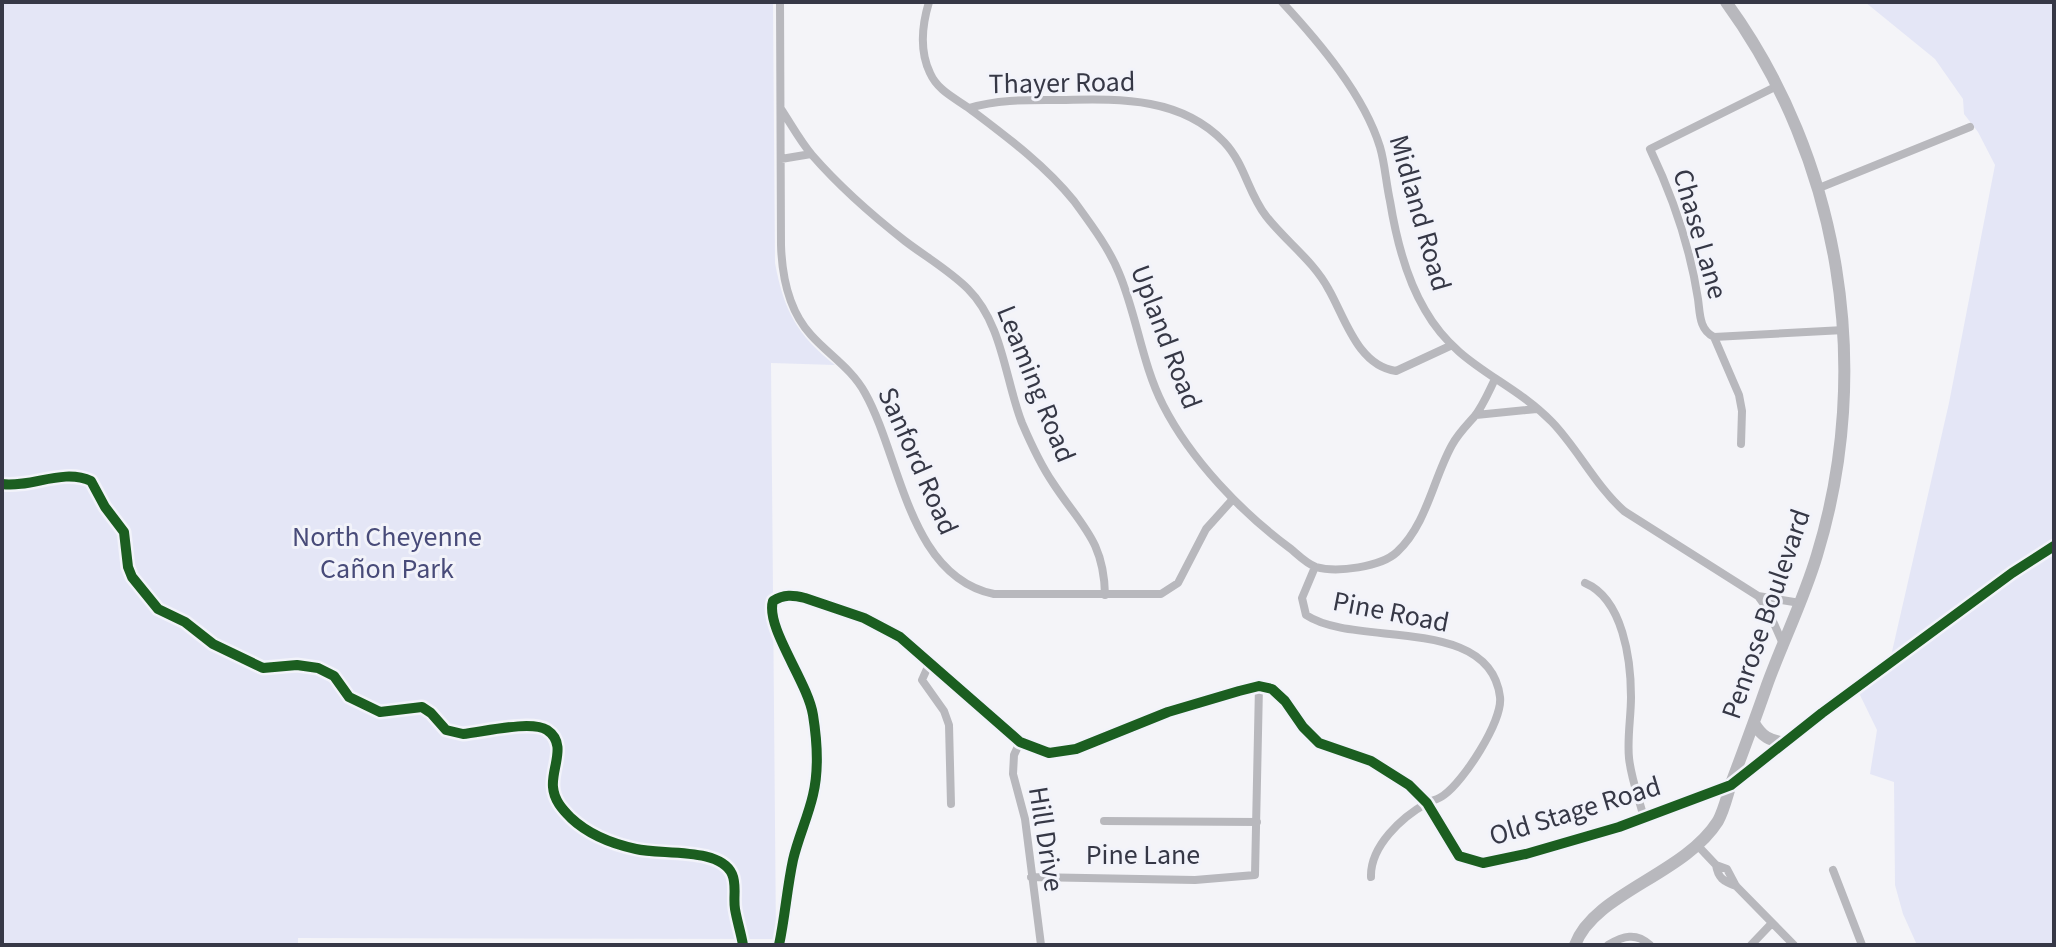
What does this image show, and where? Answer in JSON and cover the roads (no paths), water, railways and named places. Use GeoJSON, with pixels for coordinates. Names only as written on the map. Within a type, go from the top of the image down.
{"type":"FeatureCollection","features":[{"type":"Feature","properties":{"kind":"street","name":"Sanford Road"},"geometry":{"type":"LineString","coordinates":[[780,2],[782,268],[788,294],[810,334],[848,370],[863,390],[903,494],[921,531],[943,565],[961,582],[994,594],[1153,596],[1170,590],[1178,583],[1206,529],[1233,499]]}},
{"type":"Feature","properties":{"kind":"street","name":"Upland Road"},"geometry":{"type":"LineString","coordinates":[[929,2],[923,24],[923,48],[931,75],[946,94],[969,108],[1046,170],[1088,220],[1120,275],[1162,404],[1208,471],[1233,499],[1278,540],[1315,567]]}},
{"type":"Feature","properties":{"kind":"street","name":"Midland Road"},"geometry":{"type":"LineString","coordinates":[[1282,2],[1333,62],[1368,120],[1380,149],[1392,213],[1411,280],[1425,310],[1450,346],[1537,409],[1560,431],[1608,496],[1624,511],[1758,596],[1800,603]]}},
{"type":"Feature","properties":{"kind":"street","name":"Penrose Boulevard"},"geometry":{"type":"LineString","coordinates":[[1699,847],[1718,821],[1818,553],[1836,469],[1844,394],[1844,330],[1833,251],[1819,188],[1801,137],[1777,86],[1726,2]]}},
{"type":"Feature","properties":{"kind":"street","name":"Chase Lane"},"geometry":{"type":"LineString","coordinates":[[1777,86],[1650,149],[1670,194],[1688,250],[1701,321],[1708,334],[1714,337],[1844,330]]}},
{"type":"Feature","properties":{"kind":"street","name":"Thayer Road"},"geometry":{"type":"LineString","coordinates":[[969,108],[992,101],[1108,99],[1144,102],[1184,114],[1213,132],[1232,150],[1259,207],[1310,261],[1328,287],[1344,321],[1371,360],[1386,370],[1396,371],[1450,346]]}},
{"type":"Feature","properties":{"kind":"street","name":"Leaming Road"},"geometry":{"type":"LineString","coordinates":[[781,109],[811,154],[858,200],[905,241],[959,281],[977,300],[997,340],[1015,403],[1036,454],[1096,545],[1105,573],[1105,595]]}},
{"type":"Feature","properties":{"kind":"street"},"geometry":{"type":"LineString","coordinates":[[1819,188],[1970,127]]}},
{"type":"Feature","properties":{"kind":"street"},"geometry":{"type":"LineString","coordinates":[[781,159],[811,154]]}},
{"type":"Feature","properties":{"kind":"street"},"geometry":{"type":"LineString","coordinates":[[1714,337],[1739,395],[1741,444]]}},
{"type":"Feature","properties":{"kind":"street"},"geometry":{"type":"LineString","coordinates":[[1315,567],[1368,565],[1390,558],[1400,550],[1422,516],[1451,447],[1460,431],[1476,415],[1495,379]]}},
{"type":"Feature","properties":{"kind":"street"},"geometry":{"type":"LineString","coordinates":[[1476,415],[1537,409]]}},
{"type":"Feature","properties":{"kind":"street"},"geometry":{"type":"LineString","coordinates":[[2,484],[24,484],[70,476],[91,481],[124,532],[128,567],[151,602],[158,609],[185,622],[213,644],[263,668],[297,665],[318,668],[334,676],[349,697],[380,712],[422,707],[446,730],[454,733],[533,725],[547,730],[557,742],[553,777],[556,798],[575,821],[603,839],[622,846],[651,852],[701,855],[722,862],[729,868],[734,877],[735,908],[743,945]]}},
{"type":"Feature","properties":{"kind":"street"},"geometry":{"type":"LineString","coordinates":[[1731,785],[2012,573],[2054,546]]}},
{"type":"Feature","properties":{"kind":"street","name":"Pine Road"},"geometry":{"type":"LineString","coordinates":[[1315,567],[1302,605],[1306,615],[1323,623],[1449,644],[1480,659],[1495,676],[1501,709],[1491,732],[1453,787],[1442,797],[1427,803],[1388,835],[1373,857],[1371,877]]}},
{"type":"Feature","properties":{"kind":"street"},"geometry":{"type":"LineString","coordinates":[[1585,583],[1600,589],[1625,645],[1631,699],[1629,763],[1644,818]]}},
{"type":"Feature","properties":{"kind":"street"},"geometry":{"type":"LineString","coordinates":[[779,945],[787,911],[794,853],[814,791],[816,750],[810,701],[772,617],[773,601],[780,597],[794,595],[864,618],[900,637],[1020,742],[1049,753],[1062,752],[1168,712],[1259,686],[1257,822],[1104,821]]}},
{"type":"Feature","properties":{"kind":"street","name":"Midland Road"},"geometry":{"type":"LineString","coordinates":[[1758,596],[1768,610],[1783,644]]}},
{"type":"Feature","properties":{"kind":"street"},"geometry":{"type":"LineString","coordinates":[[930,662],[922,680],[944,711],[949,725],[951,804]]}},
{"type":"Feature","properties":{"kind":"street","name":"Old Stage Road"},"geometry":{"type":"LineString","coordinates":[[1259,686],[1272,689],[1279,695],[1319,743],[1388,769],[1399,777],[1427,803],[1459,856],[1483,863],[1580,839],[1731,785]]}},
{"type":"Feature","properties":{"kind":"street"},"geometry":{"type":"LineString","coordinates":[[1754,723],[1759,733],[1770,740],[1785,743]]}},
{"type":"Feature","properties":{"kind":"street","name":"Hill Drive"},"geometry":{"type":"LineString","coordinates":[[1020,742],[1014,755],[1013,774],[1025,819],[1041,945]]}},
{"type":"Feature","properties":{"kind":"street","name":"Pine Lane"},"geometry":{"type":"LineString","coordinates":[[1031,877],[1195,880],[1255,875],[1257,822]]}},
{"type":"Feature","properties":{"kind":"street"},"geometry":{"type":"LineString","coordinates":[[1575,945],[1587,924],[1605,908],[1699,847],[1716,865],[1718,875],[1736,886],[1794,945]]}},
{"type":"Feature","properties":{"kind":"street"},"geometry":{"type":"LineString","coordinates":[[1833,870],[1862,945]]}},
{"type":"Feature","properties":{"kind":"street"},"geometry":{"type":"LineString","coordinates":[[1751,945],[1772,923]]}},
{"type":"Feature","properties":{"kind":"street"},"geometry":{"type":"LineString","coordinates":[[1608,945],[1628,936],[1643,939],[1650,945]]}},
{"type":"Feature","properties":{"kind":"park label","name":"North Cheyenne Cañon Park"},"geometry":{"type":"Point","coordinates":[387,553]}}]}
